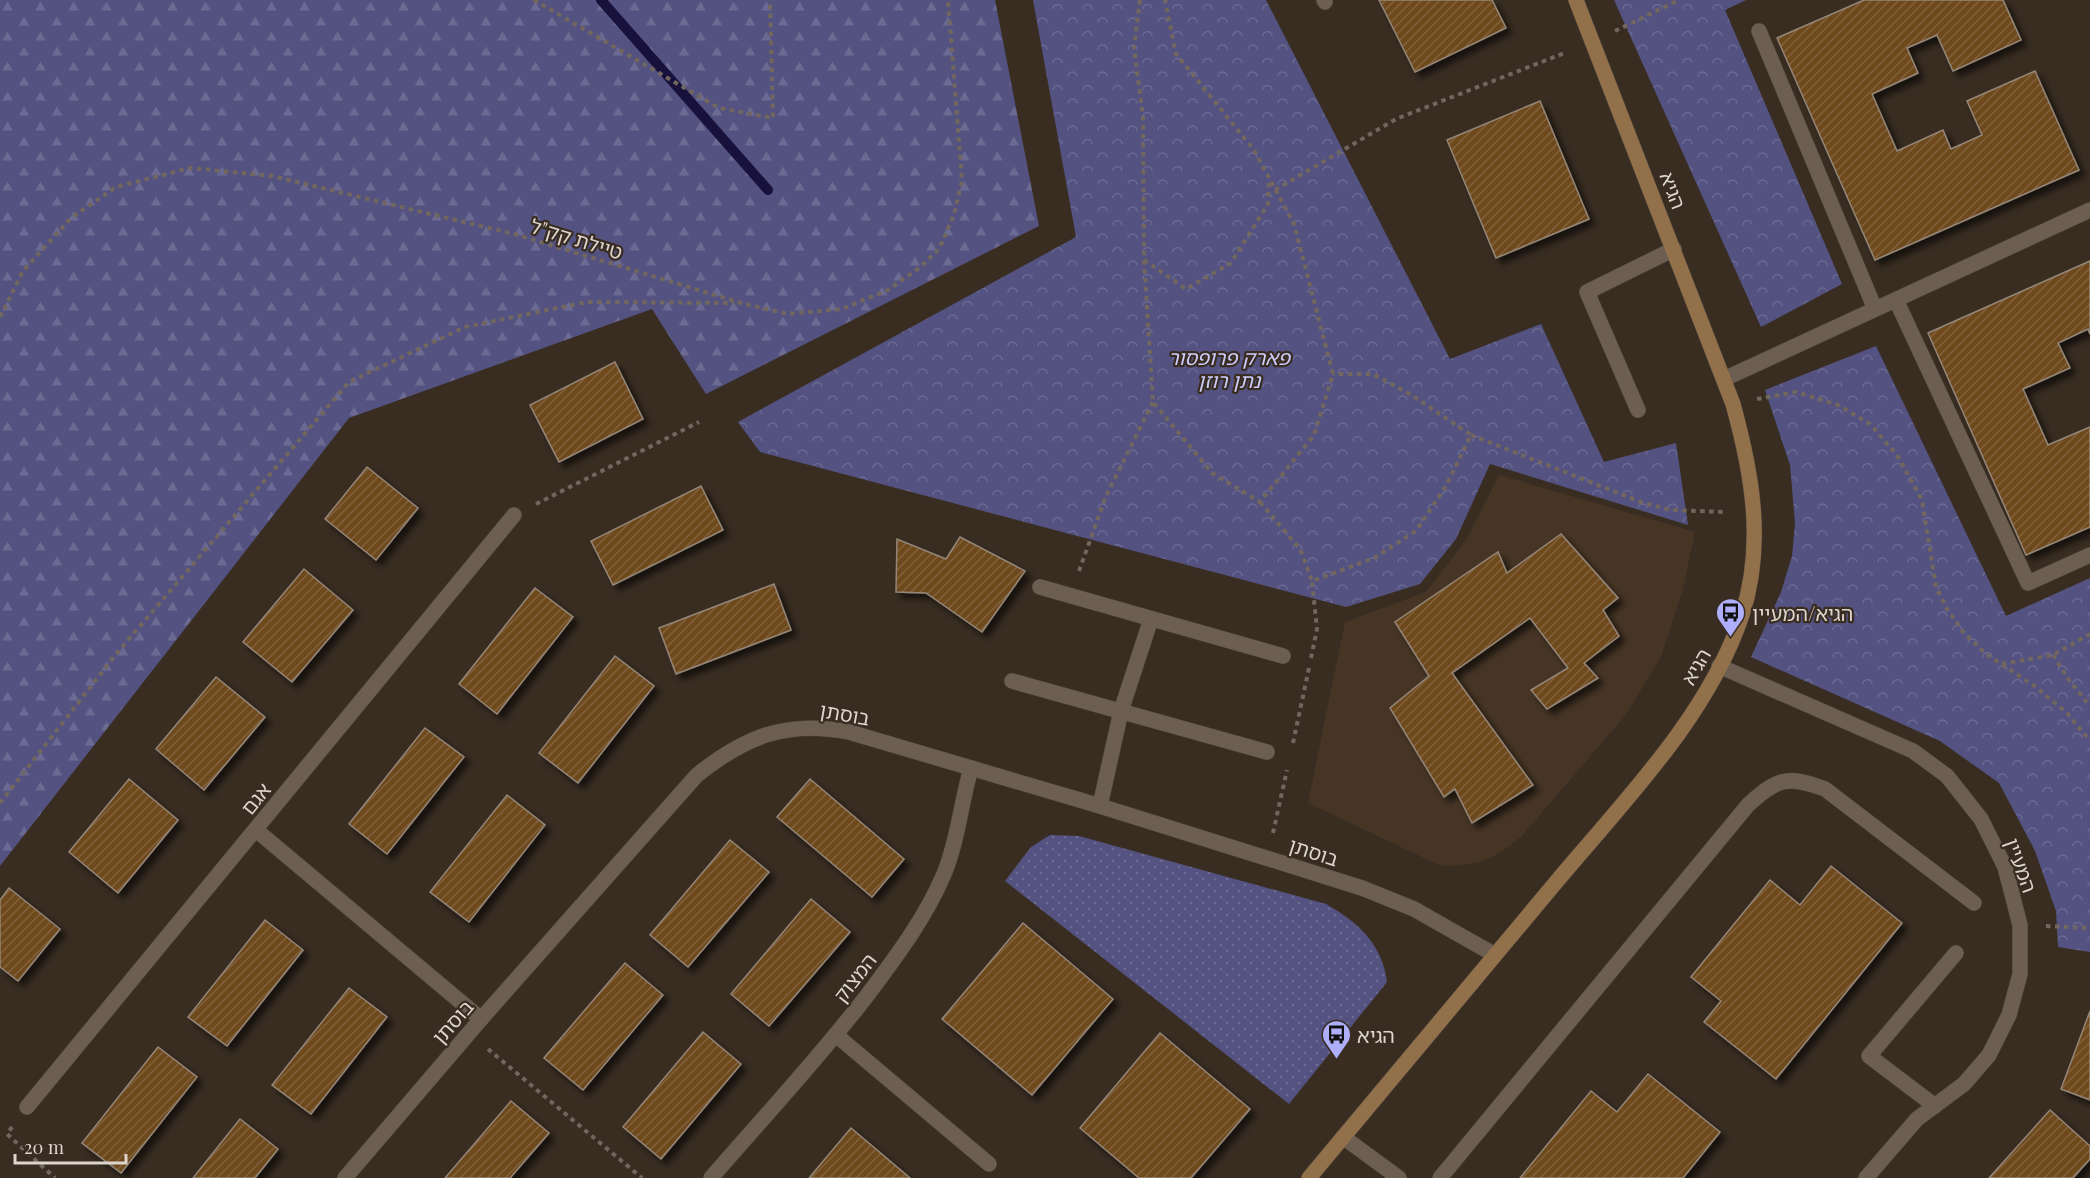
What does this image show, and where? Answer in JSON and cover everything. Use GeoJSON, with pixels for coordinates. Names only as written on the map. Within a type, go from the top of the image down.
{"type":"FeatureCollection","features":[{"type":"Feature","properties":{"kind":"street","name":"הגיא"},"geometry":{"type":"LineString","coordinates":[[1309,1178],[1658,761],[1709,686],[1728,650],[1742,614],[1749,586],[1755,538],[1754,513],[1746,453],[1733,404],[1576,0]]}},
{"type":"Feature","properties":{"kind":"street"},"geometry":{"type":"LineString","coordinates":[[1760,31],[1875,309]]}},
{"type":"Feature","properties":{"kind":"street"},"geometry":{"type":"LineString","coordinates":[[1724,379],[2090,210]]}},
{"type":"Feature","properties":{"kind":"street"},"geometry":{"type":"LineString","coordinates":[[1638,410],[1587,292],[1674,249]]}},
{"type":"Feature","properties":{"kind":"street"},"geometry":{"type":"LineString","coordinates":[[1896,300],[2028,583],[2090,555]]}},
{"type":"Feature","properties":{"kind":"street","name":"אגם"},"geometry":{"type":"LineString","coordinates":[[27,1107],[514,515]]}},
{"type":"Feature","properties":{"kind":"street"},"geometry":{"type":"LineString","coordinates":[[1040,587],[1283,656]]}},
{"type":"Feature","properties":{"kind":"street"},"geometry":{"type":"LineString","coordinates":[[1100,806],[1122,711],[1151,619]]}},
{"type":"Feature","properties":{"kind":"street","name":"המעיין"},"geometry":{"type":"LineString","coordinates":[[1719,666],[1913,752],[1947,776],[1981,819],[2005,867],[2020,925],[2020,974],[2009,1015],[1989,1055],[1964,1084],[1917,1119],[1866,1178]]}},
{"type":"Feature","properties":{"kind":"street"},"geometry":{"type":"LineString","coordinates":[[1012,681],[1267,752]]}},
{"type":"Feature","properties":{"kind":"street","name":"בוסתן"},"geometry":{"type":"LineString","coordinates":[[345,1178],[481,1019],[697,774],[743,743],[772,732],[791,729],[830,729],[1100,806],[1362,888],[1414,909],[1496,955]]}},
{"type":"Feature","properties":{"kind":"street","name":"המצוק"},"geometry":{"type":"LineString","coordinates":[[711,1178],[836,1035],[899,953],[938,888],[955,839],[971,768]]}},
{"type":"Feature","properties":{"kind":"street"},"geometry":{"type":"LineString","coordinates":[[1440,1178],[1748,805],[1768,787],[1787,780],[1808,783],[1825,789],[1974,903]]}},
{"type":"Feature","properties":{"kind":"street"},"geometry":{"type":"LineString","coordinates":[[255,830],[481,1019]]}},
{"type":"Feature","properties":{"kind":"street"},"geometry":{"type":"LineString","coordinates":[[1935,1106],[1869,1056],[1956,953]]}},
{"type":"Feature","properties":{"kind":"street"},"geometry":{"type":"LineString","coordinates":[[836,1035],[989,1164]]}},
{"type":"Feature","properties":{"kind":"street"},"geometry":{"type":"LineString","coordinates":[[1343,1137],[1399,1178]]}},
{"type":"Feature","properties":{"kind":"path"},"geometry":{"type":"LineString","coordinates":[[534,0],[719,108],[773,118],[770,0]]}},
{"type":"Feature","properties":{"kind":"path","name":"טיילת קק\"ל"},"geometry":{"type":"LineString","coordinates":[[0,317],[23,271],[71,218],[116,187],[190,168],[272,176],[514,234],[741,303],[788,314],[842,309],[888,290],[918,269],[939,249],[954,215],[962,180],[948,0]]}},
{"type":"Feature","properties":{"kind":"path"},"geometry":{"type":"LineString","coordinates":[[1071,596],[1106,496],[1153,402],[1144,259],[1143,116],[1134,48],[1140,0]]}},
{"type":"Feature","properties":{"kind":"path"},"geometry":{"type":"LineString","coordinates":[[1165,0],[1176,54],[1254,150],[1294,224],[1333,374],[1314,435],[1260,502]]}},
{"type":"Feature","properties":{"kind":"path"},"geometry":{"type":"LineString","coordinates":[[1275,190],[1396,119],[1593,42],[1679,0]]}},
{"type":"Feature","properties":{"kind":"path"},"geometry":{"type":"LineString","coordinates":[[1144,259],[1186,289],[1231,263],[1268,204],[1269,178]]}},
{"type":"Feature","properties":{"kind":"path"},"geometry":{"type":"LineString","coordinates":[[0,804],[117,653],[349,382],[465,327],[576,304],[587,302],[741,303]]}},
{"type":"Feature","properties":{"kind":"path"},"geometry":{"type":"LineString","coordinates":[[1333,374],[1373,374],[1410,394],[1471,435],[1641,502],[1670,510],[1754,513]]}},
{"type":"Feature","properties":{"kind":"path"},"geometry":{"type":"LineString","coordinates":[[1733,404],[1796,392],[1838,405],[1870,424],[1897,455],[1922,501],[1936,587],[1947,609],[1964,633],[1986,654],[2036,687],[2068,714],[2090,741]]}},
{"type":"Feature","properties":{"kind":"path"},"geometry":{"type":"LineString","coordinates":[[1153,402],[1212,473],[1260,502],[1300,549],[1312,581],[1317,629],[1293,743]]}},
{"type":"Feature","properties":{"kind":"path"},"geometry":{"type":"LineString","coordinates":[[514,515],[699,422]]}},
{"type":"Feature","properties":{"kind":"path"},"geometry":{"type":"LineString","coordinates":[[1312,581],[1374,558],[1416,531],[1446,486],[1471,435]]}},
{"type":"Feature","properties":{"kind":"path"},"geometry":{"type":"LineString","coordinates":[[2002,664],[2054,655],[2090,634]]}},
{"type":"Feature","properties":{"kind":"path"},"geometry":{"type":"LineString","coordinates":[[2054,655],[2069,680],[2090,706]]}},
{"type":"Feature","properties":{"kind":"path"},"geometry":{"type":"LineString","coordinates":[[1268,858],[1288,766]]}},
{"type":"Feature","properties":{"kind":"path"},"geometry":{"type":"LineString","coordinates":[[2020,925],[2090,928]]}},
{"type":"Feature","properties":{"kind":"path"},"geometry":{"type":"LineString","coordinates":[[469,1033],[642,1178]]}},
{"type":"Feature","properties":{"kind":"path"},"geometry":{"type":"LineString","coordinates":[[27,1107],[7,1134],[55,1178]]}},
{"type":"Feature","properties":{"kind":"shaded area"},"geometry":{"type":"Polygon","coordinates":[[[1499,475],[1695,532],[1683,589],[1661,657],[1625,716],[1521,837],[1500,853],[1481,862],[1454,866],[1439,865],[1308,803],[1345,622],[1426,592],[1466,540],[1499,475]]]}},
{"type":"Feature","properties":{"kind":"green space"},"geometry":{"type":"Polygon","coordinates":[[[0,0],[995,0],[1039,226],[706,394],[652,309],[349,418],[0,866],[0,0]]]}},
{"type":"Feature","properties":{"kind":"green space","name":"פארק פרופסור נתן רוזן"},"geometry":{"type":"Polygon","coordinates":[[[1033,0],[1266,0],[1450,359],[1541,324],[1604,462],[1676,443],[1688,525],[1490,464],[1456,539],[1420,584],[1346,607],[760,452],[738,422],[1076,237],[1033,0]]]}},
{"type":"Feature","properties":{"kind":"green space"},"geometry":{"type":"Polygon","coordinates":[[[1614,0],[1746,0],[1725,10],[1842,284],[1761,327],[1614,0]]]}},
{"type":"Feature","properties":{"kind":"green space"},"geometry":{"type":"Polygon","coordinates":[[[1876,346],[2006,616],[2090,578],[2090,952],[2058,947],[2056,911],[2035,851],[1999,783],[1940,741],[1751,657],[1781,592],[1792,556],[1795,523],[1790,465],[1765,390],[1876,346]]]}},
{"type":"Feature","properties":{"kind":"green space"},"geometry":{"type":"Polygon","coordinates":[[[1050,835],[1079,836],[1326,904],[1348,918],[1367,936],[1380,956],[1387,982],[1289,1104],[1005,881],[1031,847],[1050,835]]]}},
{"type":"Feature","properties":{"kind":"building"},"geometry":{"type":"Polygon","coordinates":[[[1379,0],[1492,0],[1506,28],[1415,72],[1379,0]]]}},
{"type":"Feature","properties":{"kind":"building"},"geometry":{"type":"Polygon","coordinates":[[[1864,0],[2003,0],[2021,40],[1953,71],[1937,35],[1907,48],[1918,73],[1872,94],[1897,151],[1943,130],[1951,149],[1982,135],[1967,101],[2035,71],[2079,170],[1875,260],[1777,38],[1864,0]]]}},
{"type":"Feature","properties":{"kind":"building"},"geometry":{"type":"Polygon","coordinates":[[[1540,101],[1589,219],[1496,258],[1447,140],[1540,101]]]}},
{"type":"Feature","properties":{"kind":"building"},"geometry":{"type":"Polygon","coordinates":[[[2090,261],[2090,334],[2088,329],[2058,343],[2070,368],[2023,389],[2048,445],[2090,427],[2090,527],[2026,555],[1928,333],[2090,261]]]}},
{"type":"Feature","properties":{"kind":"building"},"geometry":{"type":"Polygon","coordinates":[[[615,362],[643,419],[559,462],[530,405],[615,362]]]}},
{"type":"Feature","properties":{"kind":"building"},"geometry":{"type":"Polygon","coordinates":[[[367,467],[418,508],[376,560],[325,519],[367,467]]]}},
{"type":"Feature","properties":{"kind":"building"},"geometry":{"type":"Polygon","coordinates":[[[701,486],[723,530],[613,585],[591,541],[701,486]]]}},
{"type":"Feature","properties":{"kind":"building"},"geometry":{"type":"Polygon","coordinates":[[[1561,534],[1618,598],[1603,610],[1619,636],[1584,663],[1598,678],[1547,709],[1531,690],[1568,668],[1530,618],[1452,673],[1533,785],[1472,823],[1455,789],[1444,797],[1390,708],[1429,676],[1395,622],[1498,552],[1507,573],[1561,534]]]}},
{"type":"Feature","properties":{"kind":"building"},"geometry":{"type":"Polygon","coordinates":[[[960,537],[1025,571],[982,632],[926,593],[896,592],[897,539],[946,559],[960,537]]]}},
{"type":"Feature","properties":{"kind":"building"},"geometry":{"type":"Polygon","coordinates":[[[304,569],[353,610],[292,682],[243,642],[304,569]]]}},
{"type":"Feature","properties":{"kind":"building"},"geometry":{"type":"Polygon","coordinates":[[[774,584],[791,630],[676,674],[659,628],[774,584]]]}},
{"type":"Feature","properties":{"kind":"building"},"geometry":{"type":"Polygon","coordinates":[[[535,588],[573,617],[497,714],[459,684],[535,588]]]}},
{"type":"Feature","properties":{"kind":"building"},"geometry":{"type":"Polygon","coordinates":[[[615,656],[654,686],[578,783],[539,753],[615,656]]]}},
{"type":"Feature","properties":{"kind":"building"},"geometry":{"type":"Polygon","coordinates":[[[216,677],[265,717],[204,790],[156,749],[216,677]]]}},
{"type":"Feature","properties":{"kind":"building"},"geometry":{"type":"Polygon","coordinates":[[[425,728],[464,757],[387,854],[349,824],[425,728]]]}},
{"type":"Feature","properties":{"kind":"building"},"geometry":{"type":"Polygon","coordinates":[[[129,779],[178,820],[118,893],[69,852],[129,779]]]}},
{"type":"Feature","properties":{"kind":"building"},"geometry":{"type":"Polygon","coordinates":[[[810,779],[904,859],[872,897],[777,817],[810,779]]]}},
{"type":"Feature","properties":{"kind":"building"},"geometry":{"type":"Polygon","coordinates":[[[507,795],[545,825],[469,922],[430,892],[507,795]]]}},
{"type":"Feature","properties":{"kind":"building"},"geometry":{"type":"Polygon","coordinates":[[[730,840],[769,872],[688,967],[650,935],[730,840]]]}},
{"type":"Feature","properties":{"kind":"building"},"geometry":{"type":"Polygon","coordinates":[[[1831,866],[1902,923],[1776,1079],[1704,1022],[1721,1001],[1691,977],[1770,880],[1800,905],[1831,866]]]}},
{"type":"Feature","properties":{"kind":"building"},"geometry":{"type":"Polygon","coordinates":[[[9,888],[60,929],[18,981],[0,967],[0,900],[9,888]]]}},
{"type":"Feature","properties":{"kind":"building"},"geometry":{"type":"Polygon","coordinates":[[[811,899],[850,932],[769,1026],[731,994],[811,899]]]}},
{"type":"Feature","properties":{"kind":"building"},"geometry":{"type":"Polygon","coordinates":[[[265,920],[303,950],[227,1046],[188,1017],[265,920]]]}},
{"type":"Feature","properties":{"kind":"building"},"geometry":{"type":"Polygon","coordinates":[[[1023,923],[1113,999],[1032,1095],[942,1019],[1023,923]]]}},
{"type":"Feature","properties":{"kind":"building"},"geometry":{"type":"Polygon","coordinates":[[[625,963],[663,995],[583,1090],[544,1058],[625,963]]]}},
{"type":"Feature","properties":{"kind":"building"},"geometry":{"type":"Polygon","coordinates":[[[349,988],[387,1017],[311,1114],[272,1085],[349,988]]]}},
{"type":"Feature","properties":{"kind":"building"},"geometry":{"type":"Polygon","coordinates":[[[2090,1011],[2090,1100],[2061,1089],[2090,1011]]]}},
{"type":"Feature","properties":{"kind":"building"},"geometry":{"type":"Polygon","coordinates":[[[703,1032],[741,1064],[661,1159],[623,1127],[703,1032]]]}},
{"type":"Feature","properties":{"kind":"building"},"geometry":{"type":"Polygon","coordinates":[[[1160,1033],[1250,1109],[1191,1178],[1139,1178],[1080,1128],[1160,1033]]]}},
{"type":"Feature","properties":{"kind":"building"},"geometry":{"type":"Polygon","coordinates":[[[158,1047],[197,1077],[121,1173],[82,1143],[158,1047]]]}},
{"type":"Feature","properties":{"kind":"building"},"geometry":{"type":"Polygon","coordinates":[[[1648,1074],[1720,1132],[1683,1178],[1520,1178],[1591,1091],[1617,1112],[1648,1074]]]}},
{"type":"Feature","properties":{"kind":"building"},"geometry":{"type":"Polygon","coordinates":[[[511,1101],[549,1133],[510,1178],[445,1178],[511,1101]]]}},
{"type":"Feature","properties":{"kind":"building"},"geometry":{"type":"Polygon","coordinates":[[[2050,1110],[2090,1146],[2090,1159],[2073,1178],[1989,1178],[2050,1110]]]}},
{"type":"Feature","properties":{"kind":"building"},"geometry":{"type":"Polygon","coordinates":[[[240,1119],[278,1149],[255,1178],[193,1178],[240,1119]]]}},
{"type":"Feature","properties":{"kind":"building"},"geometry":{"type":"Polygon","coordinates":[[[851,1128],[910,1178],[809,1178],[851,1128]]]}},
{"type":"Feature","properties":{"kind":"waterway"},"geometry":{"type":"LineString","coordinates":[[601,0],[768,190]]}},
{"type":"Feature","properties":{"kind":"place","name":"הגיא/המעיין"},"geometry":{"type":"Point","coordinates":[1731,638]}},
{"type":"Feature","properties":{"kind":"place","name":"הגיא"},"geometry":{"type":"Point","coordinates":[1336,1060]}}]}
